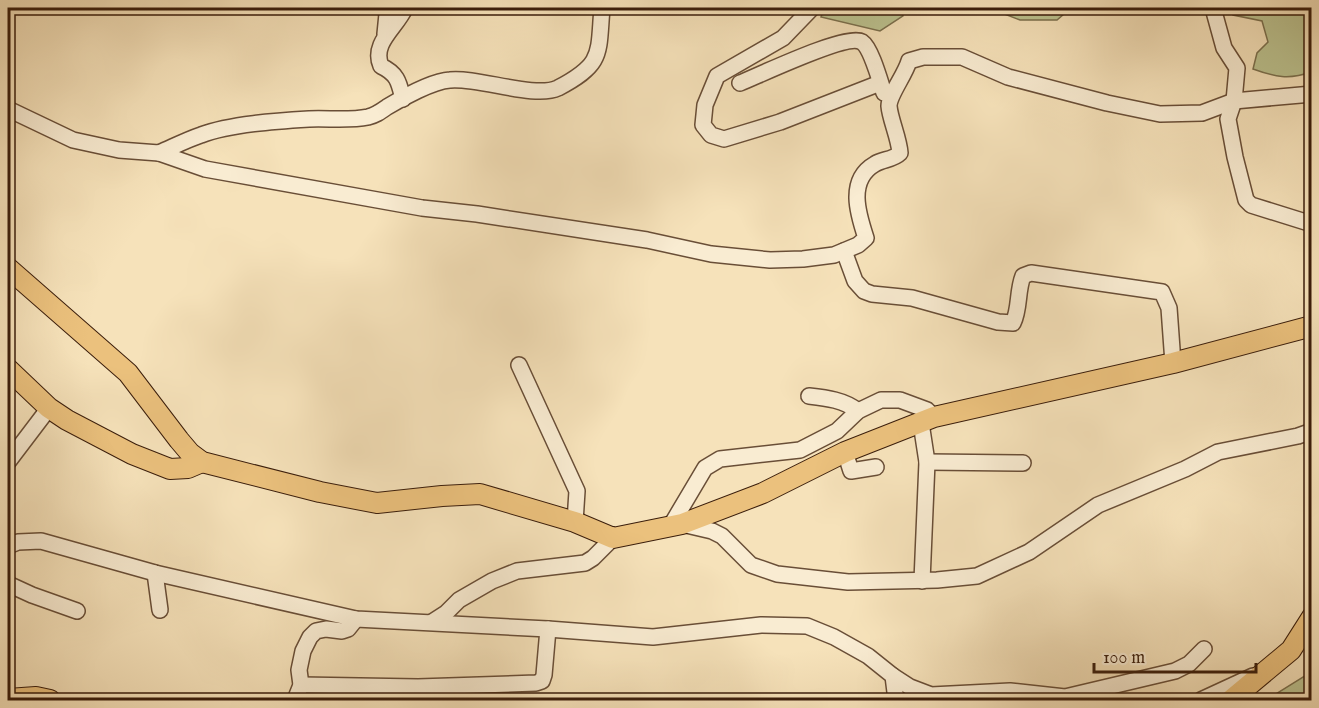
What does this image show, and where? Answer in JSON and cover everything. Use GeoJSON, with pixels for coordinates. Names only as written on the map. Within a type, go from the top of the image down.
{"type":"FeatureCollection","features":[{"type":"Feature","properties":{"kind":"main road"},"geometry":{"type":"LineString","coordinates":[[8,268],[128,374],[179,440],[202,462],[320,492],[377,503],[480,494],[575,522],[613,538],[676,525],[763,493],[844,452],[928,420],[1173,363],[1311,326]]}},
{"type":"Feature","properties":{"kind":"main road"},"geometry":{"type":"LineString","coordinates":[[8,369],[49,408],[132,454],[170,469],[188,468],[202,462]]}},
{"type":"Feature","properties":{"kind":"main road"},"geometry":{"type":"LineString","coordinates":[[1231,700],[1291,650],[1311,617]]}},
{"type":"Feature","properties":{"kind":"main road"},"geometry":{"type":"LineString","coordinates":[[8,699],[36,697],[50,700]]}},
{"type":"Feature","properties":{"kind":"street"},"geometry":{"type":"LineString","coordinates":[[384,8],[387,14],[385,34],[378,60],[381,66],[392,71],[399,84],[402,99]]}},
{"type":"Feature","properties":{"kind":"street"},"geometry":{"type":"LineString","coordinates":[[385,34],[393,28],[405,8]]}},
{"type":"Feature","properties":{"kind":"street"},"geometry":{"type":"LineString","coordinates":[[159,153],[202,134],[233,127],[308,119],[365,118],[378,115],[402,99],[448,80],[487,82],[525,90],[555,89],[580,74],[596,58],[600,45],[602,8]]}},
{"type":"Feature","properties":{"kind":"street"},"geometry":{"type":"LineString","coordinates":[[812,8],[783,38],[717,76],[705,105],[703,125],[711,135],[724,139],[828,104],[880,83]]}},
{"type":"Feature","properties":{"kind":"street"},"geometry":{"type":"LineString","coordinates":[[1213,8],[1224,48],[1237,68],[1234,101],[1228,119],[1246,200],[1251,205],[1311,224]]}},
{"type":"Feature","properties":{"kind":"street"},"geometry":{"type":"LineString","coordinates":[[8,109],[73,140],[119,150],[159,153],[205,169],[422,208],[477,213],[647,240],[711,254],[770,260],[834,255],[858,245],[866,238],[857,202],[861,176],[869,167],[881,161],[896,158],[900,153],[889,104],[866,46],[860,40],[850,40],[740,83]]}},
{"type":"Feature","properties":{"kind":"street"},"geometry":{"type":"LineString","coordinates":[[889,104],[906,72],[909,61],[923,57],[962,57],[1008,77],[1107,103],[1160,114],[1202,113],[1234,101],[1311,94]]}},
{"type":"Feature","properties":{"kind":"street"},"geometry":{"type":"LineString","coordinates":[[844,250],[855,281],[864,291],[872,294],[912,298],[998,322],[1013,323],[1016,318],[1019,286],[1023,276],[1031,273],[1162,292],[1169,308],[1173,363]]}},
{"type":"Feature","properties":{"kind":"street"},"geometry":{"type":"LineString","coordinates":[[519,365],[577,491],[575,522]]}},
{"type":"Feature","properties":{"kind":"street"},"geometry":{"type":"LineString","coordinates":[[809,396],[833,399],[858,411]]}},
{"type":"Feature","properties":{"kind":"street"},"geometry":{"type":"LineString","coordinates":[[922,581],[927,410],[900,400],[881,400],[858,411],[837,431],[800,450],[720,459],[705,468],[676,525],[712,531],[723,536],[751,565],[777,574],[849,582],[922,581],[977,576],[1029,552],[1098,505],[1185,469],[1218,452],[1298,436],[1311,431]]}},
{"type":"Feature","properties":{"kind":"street"},"geometry":{"type":"LineString","coordinates":[[8,462],[49,408]]}},
{"type":"Feature","properties":{"kind":"street"},"geometry":{"type":"LineString","coordinates":[[844,452],[851,471],[876,467]]}},
{"type":"Feature","properties":{"kind":"street"},"geometry":{"type":"LineString","coordinates":[[927,462],[1023,463]]}},
{"type":"Feature","properties":{"kind":"street"},"geometry":{"type":"LineString","coordinates":[[432,622],[446,613],[459,600],[492,581],[517,571],[585,563],[613,538]]}},
{"type":"Feature","properties":{"kind":"street"},"geometry":{"type":"LineString","coordinates":[[8,546],[18,542],[41,541],[155,573],[356,619],[652,637],[760,625],[807,626],[860,651],[910,687],[931,695],[1010,691],[1065,697],[1175,671],[1189,664],[1204,649]]}},
{"type":"Feature","properties":{"kind":"street"},"geometry":{"type":"LineString","coordinates":[[155,573],[160,610]]}},
{"type":"Feature","properties":{"kind":"street"},"geometry":{"type":"LineString","coordinates":[[8,584],[77,611]]}},
{"type":"Feature","properties":{"kind":"street"},"geometry":{"type":"LineString","coordinates":[[295,700],[301,685],[299,670],[303,651],[310,637],[316,631],[348,629],[356,619]]}},
{"type":"Feature","properties":{"kind":"street"},"geometry":{"type":"LineString","coordinates":[[301,685],[418,687],[536,683],[542,681],[544,675],[548,629]]}},
{"type":"Feature","properties":{"kind":"street"},"geometry":{"type":"LineString","coordinates":[[1201,700],[1267,671]]}},
{"type":"Feature","properties":{"kind":"street"},"geometry":{"type":"LineString","coordinates":[[893,676],[896,700]]}},
{"type":"Feature","properties":{"kind":"green space"},"geometry":{"type":"Polygon","coordinates":[[[824,8],[902,8],[903,16],[880,31],[821,17],[824,8]]]}},
{"type":"Feature","properties":{"kind":"green space"},"geometry":{"type":"Polygon","coordinates":[[[989,8],[1071,8],[1057,20],[1020,20],[989,8]]]}},
{"type":"Feature","properties":{"kind":"green space"},"geometry":{"type":"Polygon","coordinates":[[[1232,8],[1311,8],[1311,72],[1296,76],[1282,76],[1253,69],[1257,53],[1268,42],[1262,21],[1233,15],[1232,8]]]}},
{"type":"Feature","properties":{"kind":"green space"},"geometry":{"type":"Polygon","coordinates":[[[1311,672],[1311,700],[1266,700],[1311,672]]]}}]}
